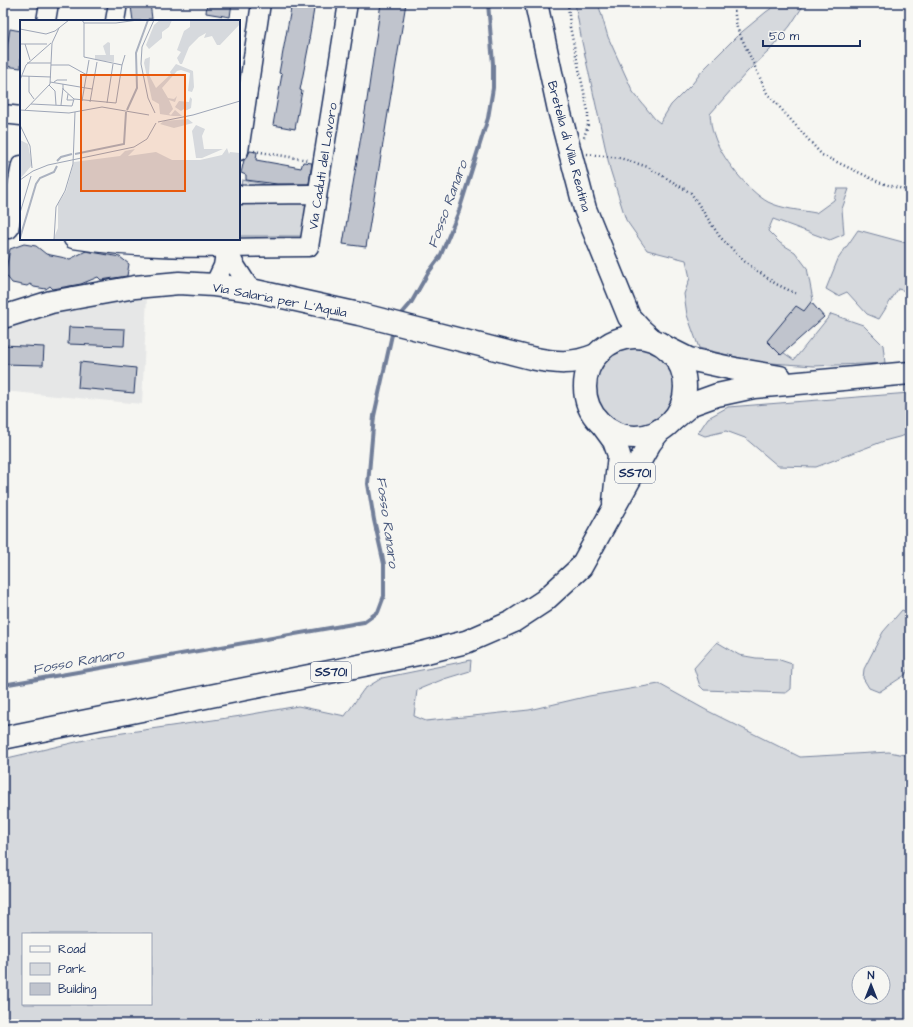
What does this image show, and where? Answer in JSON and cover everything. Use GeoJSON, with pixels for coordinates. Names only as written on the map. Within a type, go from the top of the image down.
{"type":"FeatureCollection","features":[{"type":"Feature","properties":{"kind":"main road","name":"Bretella di Villa Reatina"},"geometry":{"type":"LineString","coordinates":[[536,3],[559,110],[585,209],[616,284]]}},
{"type":"Feature","properties":{"kind":"main road","name":"Via Salaria per L'Aquila"},"geometry":{"type":"LineString","coordinates":[[3,317],[51,302],[135,287],[179,283],[214,285],[251,290],[359,314],[531,358],[553,362],[570,363],[584,360],[602,349]]}},
{"type":"Feature","properties":{"kind":"main road"},"geometry":{"type":"LineString","coordinates":[[616,284],[629,317],[640,329],[677,359],[683,374],[685,389],[682,405],[667,424]]}},
{"type":"Feature","properties":{"kind":"main road"},"geometry":{"type":"LineString","coordinates":[[616,284],[619,306],[617,328],[588,367],[584,382],[585,396],[591,412],[603,426],[616,433],[631,437],[646,436],[667,424],[692,404],[717,395],[754,387],[813,383],[910,373]]}},
{"type":"Feature","properties":{"kind":"main road"},"geometry":{"type":"LineString","coordinates":[[602,349],[622,338],[637,336],[658,343],[689,359],[735,370],[813,383]]}},
{"type":"Feature","properties":{"kind":"main road","name":"Via Salaria per L'Aquila"},"geometry":{"type":"LineString","coordinates":[[531,358],[551,366],[567,375],[585,396]]}},
{"type":"Feature","properties":{"kind":"main road","name":"SS701"},"geometry":{"type":"LineString","coordinates":[[3,738],[418,654],[466,642],[512,622],[544,601],[581,567],[650,443],[667,424]]}},
{"type":"Feature","properties":{"kind":"main road","name":"SS701"},"geometry":{"type":"LineString","coordinates":[[603,426],[614,440],[619,455],[615,497],[610,516]]}},
{"type":"Feature","properties":{"kind":"street"},"geometry":{"type":"LineString","coordinates":[[115,20],[118,3]]}},
{"type":"Feature","properties":{"kind":"street"},"geometry":{"type":"LineString","coordinates":[[240,142],[261,3]]}},
{"type":"Feature","properties":{"kind":"street","name":"Via Caduti del Lavoro"},"geometry":{"type":"LineString","coordinates":[[227,243],[309,247],[348,3]]}},
{"type":"Feature","properties":{"kind":"street"},"geometry":{"type":"LineString","coordinates":[[3,114],[20,116]]}},
{"type":"Feature","properties":{"kind":"street"},"geometry":{"type":"LineString","coordinates":[[11,229],[20,171]]}},
{"type":"Feature","properties":{"kind":"street"},"geometry":{"type":"LineString","coordinates":[[240,195],[310,194],[317,196]]}},
{"type":"Feature","properties":{"kind":"street"},"geometry":{"type":"LineString","coordinates":[[83,240],[126,246],[196,248],[227,243]]}},
{"type":"Feature","properties":{"kind":"street"},"geometry":{"type":"LineString","coordinates":[[214,285],[222,266],[227,243]]}},
{"type":"Feature","properties":{"kind":"street"},"geometry":{"type":"LineString","coordinates":[[227,243],[234,264],[251,290]]}},
{"type":"Feature","properties":{"kind":"path"},"geometry":{"type":"LineString","coordinates":[[568,3],[570,27],[588,111],[588,125],[582,144],[571,155]]}},
{"type":"Feature","properties":{"kind":"path"},"geometry":{"type":"LineString","coordinates":[[733,3],[737,28],[767,93],[822,155],[881,183],[910,191]]}},
{"type":"Feature","properties":{"kind":"path"},"geometry":{"type":"LineString","coordinates":[[240,149],[323,162]]}},
{"type":"Feature","properties":{"kind":"path"},"geometry":{"type":"LineString","coordinates":[[571,155],[591,154],[620,158],[648,167],[691,193],[720,237],[745,262],[776,284],[797,294]]}},
{"type":"Feature","properties":{"kind":"shaded area"},"geometry":{"type":"Polygon","coordinates":[[[147,296],[142,404],[3,391],[3,328],[60,312],[147,296]]]}},
{"type":"Feature","properties":{"kind":"green space"},"geometry":{"type":"Polygon","coordinates":[[[575,3],[598,3],[608,37],[633,92],[660,123],[671,105],[693,83],[702,71],[737,36],[766,12],[779,3],[805,3],[790,26],[770,50],[747,72],[710,114],[712,130],[728,163],[752,190],[768,202],[785,208],[816,213],[834,200],[837,189],[849,189],[842,209],[844,234],[830,240],[773,219],[768,231],[780,243],[795,252],[807,268],[813,300],[777,348],[794,360],[831,314],[863,325],[883,345],[885,363],[814,366],[757,362],[699,348],[687,315],[684,294],[690,278],[686,260],[647,250],[626,220],[610,169],[575,3]]]}},
{"type":"Feature","properties":{"kind":"green space"},"geometry":{"type":"Polygon","coordinates":[[[3,162],[12,163],[3,213],[3,162]]]}},
{"type":"Feature","properties":{"kind":"green space"},"geometry":{"type":"Polygon","coordinates":[[[242,180],[312,192],[307,236],[240,236],[240,191],[242,180]]]}},
{"type":"Feature","properties":{"kind":"green space"},"geometry":{"type":"Polygon","coordinates":[[[858,230],[910,244],[910,292],[898,289],[879,319],[867,314],[847,292],[838,296],[826,289],[838,259],[858,230]]]}},
{"type":"Feature","properties":{"kind":"green space"},"geometry":{"type":"Polygon","coordinates":[[[637,345],[653,348],[666,357],[675,370],[678,386],[675,402],[666,415],[653,424],[637,427],[621,424],[608,415],[599,402],[596,386],[599,370],[608,357],[621,348],[637,345]]]}},
{"type":"Feature","properties":{"kind":"green space"},"geometry":{"type":"Polygon","coordinates":[[[910,393],[910,434],[884,441],[816,467],[778,466],[745,438],[726,431],[705,436],[698,433],[708,418],[728,407],[910,393]]]}},
{"type":"Feature","properties":{"kind":"green space"},"geometry":{"type":"Polygon","coordinates":[[[902,610],[910,613],[910,667],[905,675],[879,692],[869,688],[863,678],[864,669],[883,632],[902,610]]]}},
{"type":"Feature","properties":{"kind":"green space"},"geometry":{"type":"Polygon","coordinates":[[[717,642],[739,655],[756,658],[777,659],[792,664],[791,689],[786,693],[704,690],[700,686],[694,668],[717,642]]]}},
{"type":"Feature","properties":{"kind":"green space"},"geometry":{"type":"Polygon","coordinates":[[[471,660],[470,671],[444,679],[417,690],[414,716],[426,721],[529,710],[589,696],[659,684],[706,710],[800,757],[889,752],[910,756],[910,1024],[3,1024],[3,759],[102,736],[241,716],[298,706],[345,716],[364,689],[382,678],[471,660]]]}},
{"type":"Feature","properties":{"kind":"building"},"geometry":{"type":"Polygon","coordinates":[[[136,3],[150,3],[152,19],[133,20],[131,6],[136,5],[136,3]]]}},
{"type":"Feature","properties":{"kind":"building"},"geometry":{"type":"Polygon","coordinates":[[[207,3],[232,3],[230,17],[206,13],[207,3]]]}},
{"type":"Feature","properties":{"kind":"building"},"geometry":{"type":"Polygon","coordinates":[[[292,3],[315,3],[295,129],[273,125],[282,74],[279,73],[292,3]]]}},
{"type":"Feature","properties":{"kind":"building"},"geometry":{"type":"Polygon","coordinates":[[[381,3],[406,3],[366,247],[343,244],[367,100],[381,3]]]}},
{"type":"Feature","properties":{"kind":"building"},"geometry":{"type":"Polygon","coordinates":[[[10,29],[20,31],[20,68],[4,66],[10,29]]]}},
{"type":"Feature","properties":{"kind":"building"},"geometry":{"type":"Polygon","coordinates":[[[250,151],[257,152],[256,160],[301,168],[303,162],[312,163],[309,184],[277,184],[246,180],[246,175],[241,173],[244,160],[250,151]]]}},
{"type":"Feature","properties":{"kind":"building"},"geometry":{"type":"Polygon","coordinates":[[[24,244],[36,246],[46,254],[70,259],[86,251],[120,257],[129,264],[127,276],[101,280],[98,277],[81,284],[53,289],[50,286],[46,289],[34,287],[30,284],[27,286],[12,283],[5,274],[10,249],[24,244]]]}},
{"type":"Feature","properties":{"kind":"building"},"geometry":{"type":"Polygon","coordinates":[[[811,302],[824,317],[781,355],[767,341],[796,306],[804,311],[811,302]]]}},
{"type":"Feature","properties":{"kind":"building"},"geometry":{"type":"Polygon","coordinates":[[[69,327],[125,329],[124,346],[68,344],[69,327]]]}},
{"type":"Feature","properties":{"kind":"building"},"geometry":{"type":"Polygon","coordinates":[[[3,345],[44,347],[43,365],[3,364],[3,345]]]}},
{"type":"Feature","properties":{"kind":"building"},"geometry":{"type":"Polygon","coordinates":[[[80,362],[136,368],[134,393],[78,388],[80,362]]]}},
{"type":"Feature","properties":{"kind":"waterway","name":"Fosso Ranaro"},"geometry":{"type":"LineString","coordinates":[[399,317],[411,303],[428,273],[440,257],[459,211],[488,118],[493,88],[493,64],[488,3]]}},
{"type":"Feature","properties":{"kind":"waterway","name":"Fosso Ranaro"},"geometry":{"type":"LineString","coordinates":[[3,685],[364,622],[378,612],[384,596],[384,564],[368,484],[374,416],[393,330]]}}]}
